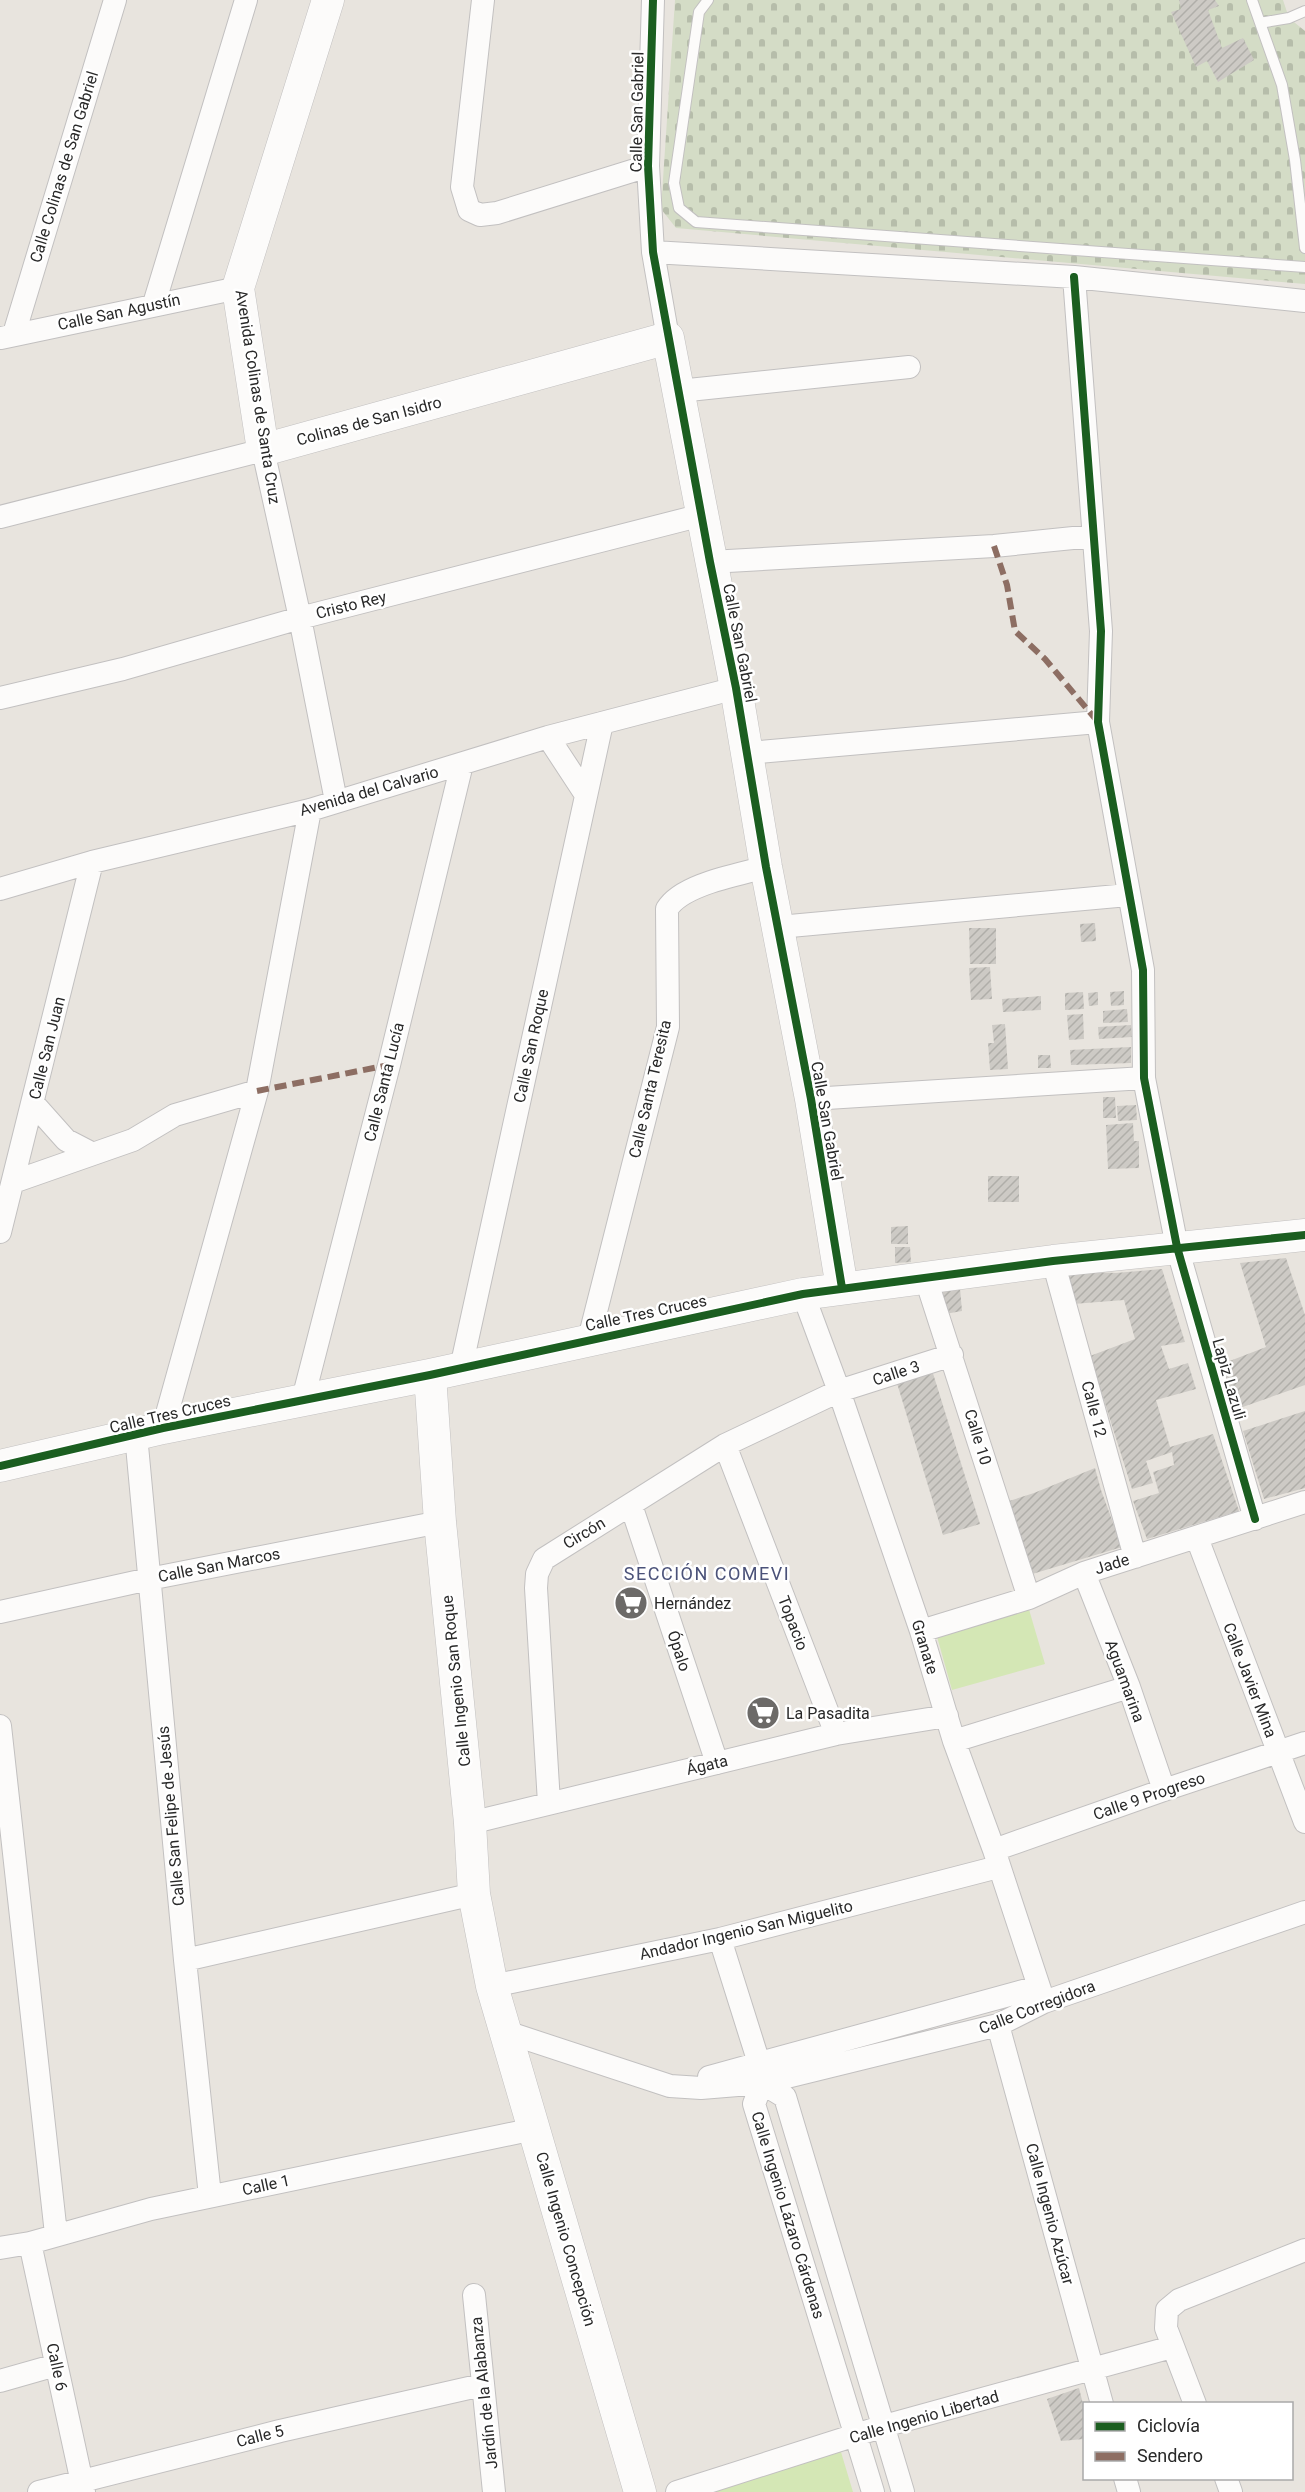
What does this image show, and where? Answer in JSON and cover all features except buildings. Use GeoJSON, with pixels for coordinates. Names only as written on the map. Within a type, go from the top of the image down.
{"type":"FeatureCollection","features":[{"type":"Feature","properties":{"kind":"street","name":"Calle Colinas de San Gabriel"},"geometry":{"type":"LineString","coordinates":[[7,336],[115,0]]}},
{"type":"Feature","properties":{"kind":"street"},"geometry":{"type":"LineString","coordinates":[[154,304],[246,0]]}},
{"type":"Feature","properties":{"kind":"street","name":"Avenida Colinas de Santa Cruz"},"geometry":{"type":"LineString","coordinates":[[328,0],[238,288],[263,450],[300,618],[336,801]]}},
{"type":"Feature","properties":{"kind":"street"},"geometry":{"type":"LineString","coordinates":[[483,0],[462,188],[469,210],[480,215],[497,213],[648,166]]}},
{"type":"Feature","properties":{"kind":"street","name":"Calle San Gabriel"},"geometry":{"type":"LineString","coordinates":[[653,0],[648,166],[653,252],[748,753],[766,867],[811,1100],[842,1288]]}},
{"type":"Feature","properties":{"kind":"street"},"geometry":{"type":"LineString","coordinates":[[653,252],[1074,277],[1305,302]]}},
{"type":"Feature","properties":{"kind":"street","name":"Lapiz Lazuli"},"geometry":{"type":"LineString","coordinates":[[1074,277],[1101,631],[1098,722],[1143,970],[1144,1078],[1177,1247],[1255,1519]]}},
{"type":"Feature","properties":{"kind":"street","name":"Calle San Agustín"},"geometry":{"type":"LineString","coordinates":[[7,336],[238,288]]}},
{"type":"Feature","properties":{"kind":"street","name":"Colinas de San Isidro"},"geometry":{"type":"LineString","coordinates":[[0,517],[263,450],[668,338]]}},
{"type":"Feature","properties":{"kind":"street"},"geometry":{"type":"LineString","coordinates":[[679,391],[909,367]]}},
{"type":"Feature","properties":{"kind":"street","name":"Cristo Rey"},"geometry":{"type":"LineString","coordinates":[[0,698],[123,669],[300,618],[702,515]]}},
{"type":"Feature","properties":{"kind":"street"},"geometry":{"type":"LineString","coordinates":[[710,562],[994,546],[1093,536]]}},
{"type":"Feature","properties":{"kind":"street","name":"Avenida del Calvario"},"geometry":{"type":"LineString","coordinates":[[0,889],[92,862],[310,810],[548,737],[736,688]]}},
{"type":"Feature","properties":{"kind":"street"},"geometry":{"type":"LineString","coordinates":[[748,753],[1098,722]]}},
{"type":"Feature","properties":{"kind":"street","name":"Calle San Roque"},"geometry":{"type":"LineString","coordinates":[[461,1368],[602,723]]}},
{"type":"Feature","properties":{"kind":"street"},"geometry":{"type":"LineString","coordinates":[[548,737],[586,795]]}},
{"type":"Feature","properties":{"kind":"street","name":"Calle Santa Lucía"},"geometry":{"type":"LineString","coordinates":[[303,1399],[389,1065],[462,764]]}},
{"type":"Feature","properties":{"kind":"street"},"geometry":{"type":"LineString","coordinates":[[149,1431],[258,1091],[310,810]]}},
{"type":"Feature","properties":{"kind":"street","name":"Calle San Juan"},"geometry":{"type":"LineString","coordinates":[[0,1232],[92,862]]}},
{"type":"Feature","properties":{"kind":"street","name":"Calle Santa Teresita"},"geometry":{"type":"LineString","coordinates":[[589,1339],[668,1027],[667,909],[673,900],[698,887],[766,867]]}},
{"type":"Feature","properties":{"kind":"street"},"geometry":{"type":"LineString","coordinates":[[779,927],[1128,895]]}},
{"type":"Feature","properties":{"kind":"street"},"geometry":{"type":"LineString","coordinates":[[811,1100],[1144,1078]]}},
{"type":"Feature","properties":{"kind":"street"},"geometry":{"type":"LineString","coordinates":[[13,1182],[133,1140],[176,1115],[258,1091]]}},
{"type":"Feature","properties":{"kind":"street"},"geometry":{"type":"LineString","coordinates":[[33,1103],[66,1140],[93,1154]]}},
{"type":"Feature","properties":{"kind":"street","name":"Calle Tres Cruces"},"geometry":{"type":"LineString","coordinates":[[0,1466],[149,1431],[430,1375],[803,1294],[925,1276],[1053,1261],[1177,1247],[1304,1237]]}},
{"type":"Feature","properties":{"kind":"street","name":"Calle 12"},"geometry":{"type":"LineString","coordinates":[[1053,1261],[1135,1557]]}},
{"type":"Feature","properties":{"kind":"street","name":"Calle 10"},"geometry":{"type":"LineString","coordinates":[[925,1276],[1029,1598]]}},
{"type":"Feature","properties":{"kind":"street","name":"Granate"},"geometry":{"type":"LineString","coordinates":[[803,1294],[839,1391],[921,1631],[954,1741],[1041,1994]]}},
{"type":"Feature","properties":{"kind":"street","name":"Calle 3"},"geometry":{"type":"LineString","coordinates":[[839,1391],[952,1355]]}},
{"type":"Feature","properties":{"kind":"street","name":"Calle Ingenio San Roque"},"geometry":{"type":"LineString","coordinates":[[430,1375],[440,1522],[470,1823],[474,1894],[492,1986]]}},
{"type":"Feature","properties":{"kind":"street","name":"Circón"},"geometry":{"type":"LineString","coordinates":[[549,1803],[537,1574],[541,1564],[549,1554],[725,1445],[839,1391]]}},
{"type":"Feature","properties":{"kind":"street","name":"Calle San Felipe de Jesús"},"geometry":{"type":"LineString","coordinates":[[149,1431],[149,1579],[210,2196]]}},
{"type":"Feature","properties":{"kind":"street","name":"Topacio"},"geometry":{"type":"LineString","coordinates":[[725,1445],[836,1734]]}},
{"type":"Feature","properties":{"kind":"street","name":"Jade"},"geometry":{"type":"LineString","coordinates":[[921,1631],[1029,1598],[1084,1573],[1305,1502]]}},
{"type":"Feature","properties":{"kind":"street","name":"Ópalo"},"geometry":{"type":"LineString","coordinates":[[631,1505],[717,1763]]}},
{"type":"Feature","properties":{"kind":"street","name":"Calle San Marcos"},"geometry":{"type":"LineString","coordinates":[[0,1612],[149,1579],[440,1522]]}},
{"type":"Feature","properties":{"kind":"street","name":"Calle Javier Mina"},"geometry":{"type":"LineString","coordinates":[[1197,1538],[1305,1822]]}},
{"type":"Feature","properties":{"kind":"street","name":"Aguamarina"},"geometry":{"type":"LineString","coordinates":[[1084,1573],[1129,1687],[1164,1790]]}},
{"type":"Feature","properties":{"kind":"street"},"geometry":{"type":"LineString","coordinates":[[954,1741],[1129,1687]]}},
{"type":"Feature","properties":{"kind":"street","name":"Ágata"},"geometry":{"type":"LineString","coordinates":[[470,1823],[836,1734],[947,1716]]}},
{"type":"Feature","properties":{"kind":"street"},"geometry":{"type":"LineString","coordinates":[[0,1726],[56,2234]]}},
{"type":"Feature","properties":{"kind":"street","name":"Calle 9 Progreso"},"geometry":{"type":"LineString","coordinates":[[996,1859],[1164,1790],[1305,1743]]}},
{"type":"Feature","properties":{"kind":"street","name":"Andador Ingenio San Miguelito"},"geometry":{"type":"LineString","coordinates":[[492,1986],[720,1939],[996,1859]]}},
{"type":"Feature","properties":{"kind":"street"},"geometry":{"type":"LineString","coordinates":[[185,1960],[474,1894]]}},
{"type":"Feature","properties":{"kind":"street","name":"Calle Corregidora"},"geometry":{"type":"LineString","coordinates":[[761,2073],[998,2025],[1041,1994],[1305,1912]]}},
{"type":"Feature","properties":{"kind":"street","name":"Calle Ingenio Lázaro Cárdenas"},"geometry":{"type":"LineString","coordinates":[[720,1939],[761,2073],[785,2097],[903,2492]]}},
{"type":"Feature","properties":{"kind":"street","name":"Calle Ingenio Concepción"},"geometry":{"type":"LineString","coordinates":[[492,1986],[640,2492]]}},
{"type":"Feature","properties":{"kind":"street"},"geometry":{"type":"LineString","coordinates":[[506,2032],[670,2086],[701,2088],[1041,1994]]}},
{"type":"Feature","properties":{"kind":"street","name":"Calle Ingenio Azúcar"},"geometry":{"type":"LineString","coordinates":[[998,2025],[1102,2402]]}},
{"type":"Feature","properties":{"kind":"street"},"geometry":{"type":"LineString","coordinates":[[586,2045],[700,2078],[761,2073]]}},
{"type":"Feature","properties":{"kind":"street","name":"Calle Ingenio Lázaro Cárdenas"},"geometry":{"type":"LineString","coordinates":[[761,2073],[754,2104],[873,2492]]}},
{"type":"Feature","properties":{"kind":"street","name":"Calle 1"},"geometry":{"type":"LineString","coordinates":[[0,2248],[30,2243],[56,2234],[210,2196],[534,2128]]}},
{"type":"Feature","properties":{"kind":"street","name":"Calle 6"},"geometry":{"type":"LineString","coordinates":[[30,2243],[82,2487]]}},
{"type":"Feature","properties":{"kind":"street"},"geometry":{"type":"LineString","coordinates":[[1195,2402],[1166,2328],[1167,2310],[1179,2300],[1305,2250]]}},
{"type":"Feature","properties":{"kind":"street","name":"Jardín de la Alabanza"},"geometry":{"type":"LineString","coordinates":[[474,2295],[494,2492]]}},
{"type":"Feature","properties":{"kind":"street","name":"Calle Ingenio Libertad"},"geometry":{"type":"LineString","coordinates":[[677,2492],[884,2426],[1172,2346]]}},
{"type":"Feature","properties":{"kind":"street"},"geometry":{"type":"LineString","coordinates":[[0,2381],[56,2365]]}},
{"type":"Feature","properties":{"kind":"street","name":"Calle 5"},"geometry":{"type":"LineString","coordinates":[[39,2492],[82,2487],[280,2431],[482,2385]]}},
{"type":"Feature","properties":{"kind":"lane"},"geometry":{"type":"LineString","coordinates":[[708,0],[699,12],[674,183],[679,208],[696,222],[1305,267]]}},
{"type":"Feature","properties":{"kind":"lane"},"geometry":{"type":"LineString","coordinates":[[1252,0],[1282,85],[1295,160],[1305,248]]}},
{"type":"Feature","properties":{"kind":"lane"},"geometry":{"type":"LineString","coordinates":[[1260,23],[1289,18],[1305,11]]}},
{"type":"Feature","properties":{"kind":"green space"},"geometry":{"type":"Polygon","coordinates":[[[675,0],[1283,0],[1289,18],[1305,31],[1305,284],[676,228],[661,209],[675,0]]]}},
{"type":"Feature","properties":{"kind":"green space"},"geometry":{"type":"Polygon","coordinates":[[[1028,1606],[1045,1664],[952,1690],[936,1633],[1028,1606]]]}},
{"type":"Feature","properties":{"kind":"green space"},"geometry":{"type":"Polygon","coordinates":[[[838,2442],[853,2492],[675,2492],[838,2442]]]}},
{"type":"Feature","properties":{"kind":"marked path"},"geometry":{"type":"LineString","coordinates":[[994,546],[1007,585],[1015,631],[1045,659],[1098,722]]}},
{"type":"Feature","properties":{"kind":"marked path"},"geometry":{"type":"LineString","coordinates":[[257,1091],[389,1065]]}},
{"type":"Feature","properties":{"kind":"cycle path"},"geometry":{"type":"LineString","coordinates":[[653,0],[648,166],[653,252],[811,1099],[842,1288]]}},
{"type":"Feature","properties":{"kind":"cycle path"},"geometry":{"type":"LineString","coordinates":[[1074,277],[1101,631],[1098,722],[1143,970],[1144,1078],[1177,1247],[1255,1519]]}},
{"type":"Feature","properties":{"kind":"cycle path"},"geometry":{"type":"LineString","coordinates":[[0,1466],[163,1428],[430,1375],[803,1294],[1053,1261],[1305,1235]]}},
{"type":"Feature","properties":{"kind":"place","name":"Hernández"},"geometry":{"type":"Point","coordinates":[631,1603]}},
{"type":"Feature","properties":{"kind":"place","name":"La Pasadita"},"geometry":{"type":"Point","coordinates":[763,1713]}},
{"type":"Feature","properties":{"kind":"district","name":"SECCIÓN COMEVI"},"geometry":{"type":"Point","coordinates":[707,1573]}}]}
